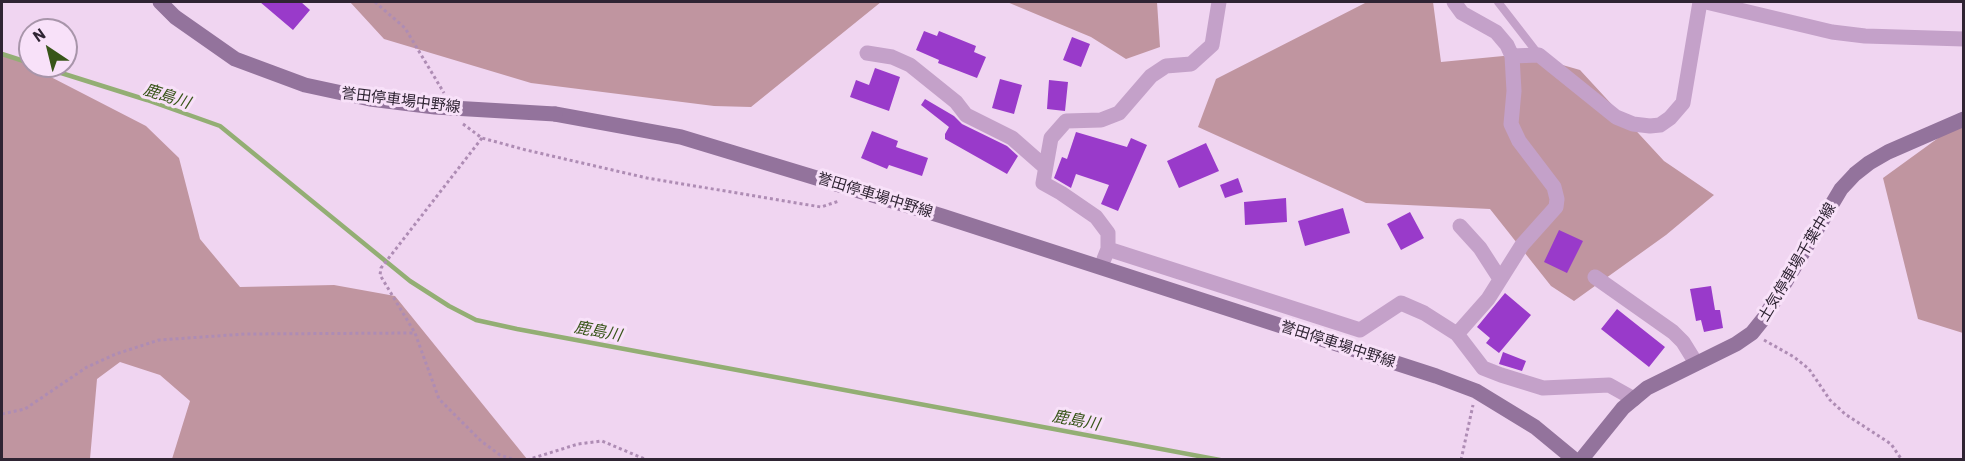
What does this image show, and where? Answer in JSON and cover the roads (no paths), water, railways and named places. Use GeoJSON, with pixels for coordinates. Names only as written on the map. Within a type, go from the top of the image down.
{"type":"FeatureCollection","features":[{"type":"Feature","properties":{"kind":"main road","name":"誉田停車場中野線"},"geometry":{"type":"LineString","coordinates":[[160,2],[175,16],[235,59],[305,85],[370,99],[435,107],[555,114],[681,137],[1101,267],[1476,391],[1534,427],[1575,459]]}},
{"type":"Feature","properties":{"kind":"main road","name":"土気停車場千葉中線"},"geometry":{"type":"LineString","coordinates":[[1581,459],[1623,408],[1647,388],[1736,344],[1752,333],[1764,318],[1841,189],[1855,174],[1888,152],[1964,119]]}},
{"type":"Feature","properties":{"kind":"street"},"geometry":{"type":"LineString","coordinates":[[1101,267],[1108,249],[1108,233],[1096,217],[1042,183],[1051,138],[1066,121],[1101,120],[1119,113],[1151,76],[1167,66],[1191,64],[1212,45],[1219,2]]}},
{"type":"Feature","properties":{"kind":"street"},"geometry":{"type":"LineString","coordinates":[[1454,2],[1462,13],[1497,32],[1512,56],[1514,91],[1511,124],[1519,141],[1554,187],[1557,199],[1556,207],[1522,245],[1488,299],[1457,334]]}},
{"type":"Feature","properties":{"kind":"street"},"geometry":{"type":"LineString","coordinates":[[1512,56],[1539,55],[1616,117],[1633,124],[1660,125],[1670,118],[1683,103],[1700,2]]}},
{"type":"Feature","properties":{"kind":"street"},"geometry":{"type":"LineString","coordinates":[[1706,2],[1832,32],[1865,36],[1964,39]]}},
{"type":"Feature","properties":{"kind":"street"},"geometry":{"type":"LineString","coordinates":[[867,53],[892,57],[910,65],[956,102],[966,115],[1012,138],[1045,167]]}},
{"type":"Feature","properties":{"kind":"street"},"geometry":{"type":"LineString","coordinates":[[1460,226],[1480,248],[1500,279]]}},
{"type":"Feature","properties":{"kind":"street"},"geometry":{"type":"LineString","coordinates":[[1108,249],[1360,330],[1401,303],[1424,313],[1457,334],[1483,368],[1543,388],[1609,385],[1634,399]]}},
{"type":"Feature","properties":{"kind":"street"},"geometry":{"type":"LineString","coordinates":[[1595,277],[1673,332],[1683,342],[1696,363]]}},
{"type":"Feature","properties":{"kind":"street"},"geometry":{"type":"LineString","coordinates":[[1476,391],[1483,368]]}},
{"type":"Feature","properties":{"kind":"lane"},"geometry":{"type":"LineString","coordinates":[[1498,2],[1539,55]]}},
{"type":"Feature","properties":{"kind":"waterway","name":"鹿島川"},"geometry":{"type":"LineString","coordinates":[[2,54],[18,59]]}},
{"type":"Feature","properties":{"kind":"waterway","name":"鹿島川"},"geometry":{"type":"LineString","coordinates":[[77,78],[220,126],[410,281],[476,320],[1220,460]]}}]}
